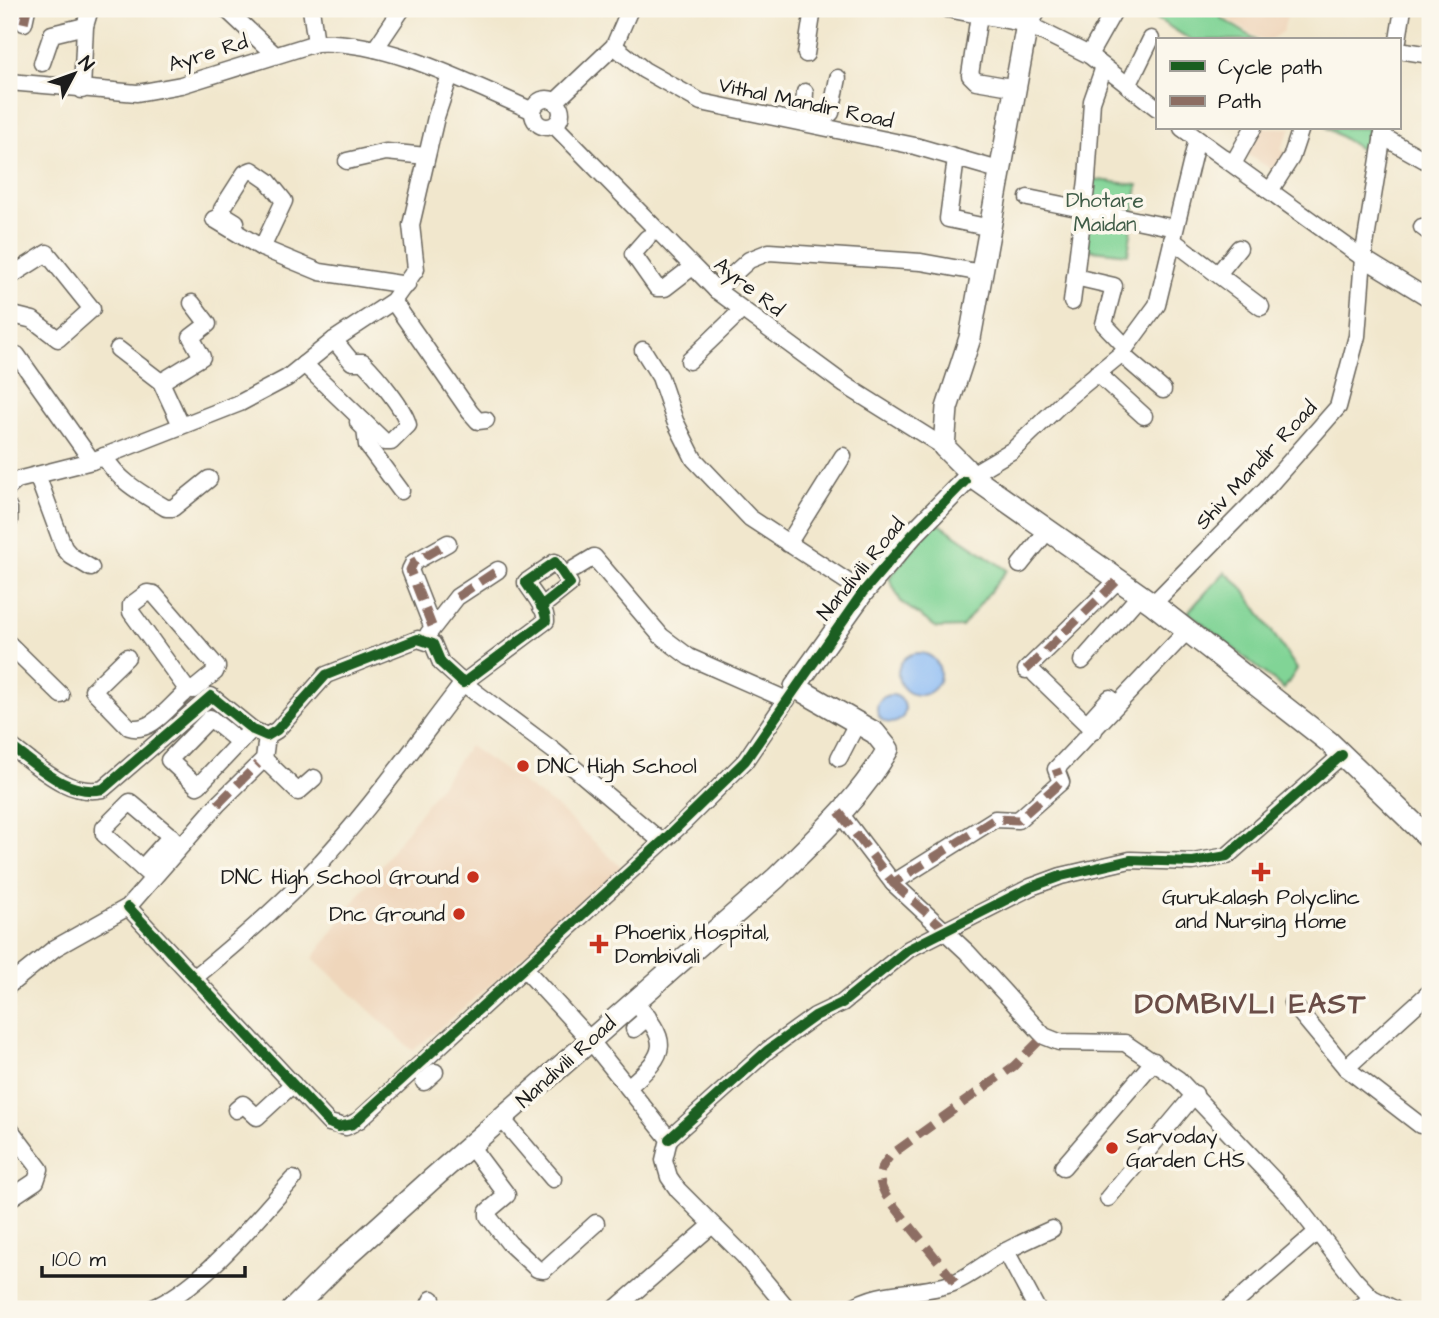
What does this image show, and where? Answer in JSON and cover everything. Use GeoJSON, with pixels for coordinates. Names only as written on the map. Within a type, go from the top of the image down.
{"type":"FeatureCollection","features":[{"type":"Feature","properties":{"kind":"street"},"geometry":{"type":"LineString","coordinates":[[82,90],[85,26],[90,9]]}},
{"type":"Feature","properties":{"kind":"street"},"geometry":{"type":"LineString","coordinates":[[226,9],[274,54]]}},
{"type":"Feature","properties":{"kind":"street"},"geometry":{"type":"LineString","coordinates":[[311,9],[316,43]]}},
{"type":"Feature","properties":{"kind":"street"},"geometry":{"type":"LineString","coordinates":[[375,50],[402,9]]}},
{"type":"Feature","properties":{"kind":"street"},"geometry":{"type":"LineString","coordinates":[[555,102],[614,46],[630,9]]}},
{"type":"Feature","properties":{"kind":"street"},"geometry":{"type":"LineString","coordinates":[[806,54],[813,9]]}},
{"type":"Feature","properties":{"kind":"street"},"geometry":{"type":"LineString","coordinates":[[947,9],[979,15],[1031,16],[1089,55],[1156,107]]}},
{"type":"Feature","properties":{"kind":"street"},"geometry":{"type":"LineString","coordinates":[[1089,55],[1115,9]]}},
{"type":"Feature","properties":{"kind":"street"},"geometry":{"type":"LineString","coordinates":[[1398,38],[1404,9]]}},
{"type":"Feature","properties":{"kind":"street"},"geometry":{"type":"LineString","coordinates":[[979,15],[970,75],[976,81],[1017,88]]}},
{"type":"Feature","properties":{"kind":"street"},"geometry":{"type":"LineString","coordinates":[[1031,16],[970,338],[947,408],[944,447],[972,475],[1117,581],[1146,599],[1342,755],[1430,839]]}},
{"type":"Feature","properties":{"kind":"street"},"geometry":{"type":"LineString","coordinates":[[42,63],[52,34],[85,26]]}},
{"type":"Feature","properties":{"kind":"street"},"geometry":{"type":"LineString","coordinates":[[1125,83],[1146,41]]}},
{"type":"Feature","properties":{"kind":"street","name":"Ayre Rd"},"geometry":{"type":"LineString","coordinates":[[9,82],[137,93],[181,85],[316,43],[338,42],[375,50],[450,75],[533,111]]}},
{"type":"Feature","properties":{"kind":"street","name":"Vithal Mandir Road"},"geometry":{"type":"LineString","coordinates":[[614,46],[644,70],[701,102],[818,120],[1002,171]]}},
{"type":"Feature","properties":{"kind":"street"},"geometry":{"type":"LineString","coordinates":[[1400,50],[1430,55]]}},
{"type":"Feature","properties":{"kind":"street"},"geometry":{"type":"LineString","coordinates":[[1072,302],[1084,209],[1092,101],[1104,67]]}},
{"type":"Feature","properties":{"kind":"street"},"geometry":{"type":"LineString","coordinates":[[9,487],[17,480],[98,459],[240,403],[300,368],[334,340],[393,301],[416,269],[411,225],[426,156],[450,75]]}},
{"type":"Feature","properties":{"kind":"street"},"geometry":{"type":"LineString","coordinates":[[804,92],[803,108],[818,120],[833,112],[838,78]]}},
{"type":"Feature","properties":{"kind":"street"},"geometry":{"type":"LineString","coordinates":[[541,100],[555,102],[562,114],[555,126],[546,128],[537,124],[533,111],[541,100]]}},
{"type":"Feature","properties":{"kind":"street","name":"Ayre Rd"},"geometry":{"type":"LineString","coordinates":[[555,126],[691,268],[716,290],[845,385],[944,447]]}},
{"type":"Feature","properties":{"kind":"street"},"geometry":{"type":"LineString","coordinates":[[1185,130],[1363,258],[1430,297]]}},
{"type":"Feature","properties":{"kind":"street"},"geometry":{"type":"LineString","coordinates":[[1233,164],[1252,130]]}},
{"type":"Feature","properties":{"kind":"street"},"geometry":{"type":"LineString","coordinates":[[1270,191],[1291,158],[1300,130]]}},
{"type":"Feature","properties":{"kind":"street"},"geometry":{"type":"LineString","coordinates":[[1383,132],[1430,163]]}},
{"type":"Feature","properties":{"kind":"street","name":"Shiv Mandir Road"},"geometry":{"type":"LineString","coordinates":[[1083,661],[1265,490],[1338,407],[1357,335],[1363,258],[1383,132]]}},
{"type":"Feature","properties":{"kind":"street"},"geometry":{"type":"LineString","coordinates":[[972,475],[1013,450],[1123,351],[1157,304],[1197,139]]}},
{"type":"Feature","properties":{"kind":"street"},"geometry":{"type":"LineString","coordinates":[[347,161],[386,152],[426,156]]}},
{"type":"Feature","properties":{"kind":"street"},"geometry":{"type":"LineString","coordinates":[[956,158],[948,219],[991,228]]}},
{"type":"Feature","properties":{"kind":"street"},"geometry":{"type":"LineString","coordinates":[[1028,198],[1084,209],[1173,234],[1261,307]]}},
{"type":"Feature","properties":{"kind":"street"},"geometry":{"type":"LineString","coordinates":[[214,219],[320,272],[407,285]]}},
{"type":"Feature","properties":{"kind":"street"},"geometry":{"type":"LineString","coordinates":[[647,238],[633,254],[657,288],[665,288],[691,268]]}},
{"type":"Feature","properties":{"kind":"street"},"geometry":{"type":"LineString","coordinates":[[1218,274],[1239,248]]}},
{"type":"Feature","properties":{"kind":"street"},"geometry":{"type":"LineString","coordinates":[[716,290],[749,260],[769,251],[921,262],[982,273]]}},
{"type":"Feature","properties":{"kind":"street"},"geometry":{"type":"LineString","coordinates":[[9,277],[47,253],[92,309],[58,339],[33,320],[9,314]]}},
{"type":"Feature","properties":{"kind":"street"},"geometry":{"type":"LineString","coordinates":[[1075,277],[1114,286],[1104,324],[1123,351],[1163,390]]}},
{"type":"Feature","properties":{"kind":"street"},"geometry":{"type":"LineString","coordinates":[[393,301],[470,412],[478,421],[485,420]]}},
{"type":"Feature","properties":{"kind":"street"},"geometry":{"type":"LineString","coordinates":[[161,382],[202,358],[191,337],[208,324],[192,303]]}},
{"type":"Feature","properties":{"kind":"street"},"geometry":{"type":"LineString","coordinates":[[689,361],[742,310]]}},
{"type":"Feature","properties":{"kind":"street"},"geometry":{"type":"LineString","coordinates":[[300,368],[385,442],[391,442],[408,425],[405,416],[387,393],[385,384],[363,362],[352,362],[334,340]]}},
{"type":"Feature","properties":{"kind":"street"},"geometry":{"type":"LineString","coordinates":[[118,349],[161,382],[181,425]]}},
{"type":"Feature","properties":{"kind":"street"},"geometry":{"type":"LineString","coordinates":[[643,350],[660,377],[675,421],[694,459],[750,518],[863,592]]}},
{"type":"Feature","properties":{"kind":"street"},"geometry":{"type":"LineString","coordinates":[[17,355],[98,459],[125,483],[166,509],[173,509],[209,479]]}},
{"type":"Feature","properties":{"kind":"street"},"geometry":{"type":"LineString","coordinates":[[300,368],[365,429],[367,444],[401,491]]}},
{"type":"Feature","properties":{"kind":"street"},"geometry":{"type":"LineString","coordinates":[[1097,373],[1144,416]]}},
{"type":"Feature","properties":{"kind":"street"},"geometry":{"type":"LineString","coordinates":[[788,544],[843,456]]}},
{"type":"Feature","properties":{"kind":"street"},"geometry":{"type":"LineString","coordinates":[[37,475],[64,548],[90,568]]}},
{"type":"Feature","properties":{"kind":"street","name":"Nandivili Road"},"geometry":{"type":"LineString","coordinates":[[293,1309],[339,1263],[590,1040],[641,1009],[776,878],[880,764],[888,749],[875,733],[791,694],[863,592],[912,535],[972,475]]}},
{"type":"Feature","properties":{"kind":"street"},"geometry":{"type":"LineString","coordinates":[[9,508],[9,521]]}},
{"type":"Feature","properties":{"kind":"street"},"geometry":{"type":"LineString","coordinates":[[1020,565],[1041,553],[1048,530]]}},
{"type":"Feature","properties":{"kind":"street"},"geometry":{"type":"LineString","coordinates":[[447,543],[414,562],[410,570],[441,663],[463,684],[554,751],[662,842]]}},
{"type":"Feature","properties":{"kind":"street"},"geometry":{"type":"LineString","coordinates":[[128,907],[329,1123],[345,1127],[359,1120],[427,1074],[524,968],[662,842],[745,761],[791,694],[689,657],[661,636],[594,557],[574,569]]}},
{"type":"Feature","properties":{"kind":"street"},"geometry":{"type":"LineString","coordinates":[[267,736],[277,730],[327,674],[429,633],[457,597],[498,570]]}},
{"type":"Feature","properties":{"kind":"street"},"geometry":{"type":"LineString","coordinates":[[1090,728],[1030,672],[1117,581]]}},
{"type":"Feature","properties":{"kind":"street"},"geometry":{"type":"LineString","coordinates":[[9,746],[62,784],[90,792],[103,789],[154,731],[196,696],[217,667],[204,648],[154,594],[147,593],[131,606],[131,612],[186,688],[193,690],[196,696]]}},
{"type":"Feature","properties":{"kind":"street"},"geometry":{"type":"LineString","coordinates":[[194,978],[241,939],[309,875],[367,807],[463,684],[543,625],[547,617],[541,607]]}},
{"type":"Feature","properties":{"kind":"street"},"geometry":{"type":"LineString","coordinates":[[893,883],[995,819],[1018,820],[1061,782],[1056,769],[1090,728],[1186,632]]}},
{"type":"Feature","properties":{"kind":"street"},"geometry":{"type":"LineString","coordinates":[[9,644],[61,695]]}},
{"type":"Feature","properties":{"kind":"street"},"geometry":{"type":"LineString","coordinates":[[127,657],[93,690],[129,727],[154,731]]}},
{"type":"Feature","properties":{"kind":"street"},"geometry":{"type":"LineString","coordinates":[[156,663],[196,696],[215,697],[252,729],[267,736]]}},
{"type":"Feature","properties":{"kind":"street"},"geometry":{"type":"LineString","coordinates":[[1090,728],[1110,698]]}},
{"type":"Feature","properties":{"kind":"street"},"geometry":{"type":"LineString","coordinates":[[216,721],[227,708]]}},
{"type":"Feature","properties":{"kind":"street"},"geometry":{"type":"LineString","coordinates":[[239,742],[216,721],[208,720],[169,760],[194,786],[239,742],[252,729]]}},
{"type":"Feature","properties":{"kind":"street"},"geometry":{"type":"LineString","coordinates":[[839,758],[857,723]]}},
{"type":"Feature","properties":{"kind":"street"},"geometry":{"type":"LineString","coordinates":[[9,985],[55,948],[128,907],[147,873],[176,841],[264,759],[267,736]]}},
{"type":"Feature","properties":{"kind":"street"},"geometry":{"type":"LineString","coordinates":[[788,1309],[743,1255],[711,1226],[669,1177],[664,1160],[669,1139],[768,1049],[815,1017],[842,1003],[909,949],[948,932],[1031,887],[1061,876],[1130,860],[1193,862],[1227,856],[1342,755]]}},
{"type":"Feature","properties":{"kind":"street"},"geometry":{"type":"LineString","coordinates":[[264,759],[298,792],[314,778]]}},
{"type":"Feature","properties":{"kind":"street"},"geometry":{"type":"LineString","coordinates":[[147,873],[104,834],[104,828],[130,802],[176,841]]}},
{"type":"Feature","properties":{"kind":"street"},"geometry":{"type":"LineString","coordinates":[[839,812],[893,883],[948,932],[1050,1040],[1119,1042],[1154,1060],[1195,1094],[1291,1198],[1372,1298],[1394,1309]]}},
{"type":"Feature","properties":{"kind":"street"},"geometry":{"type":"LineString","coordinates":[[524,968],[590,1040],[669,1139]]}},
{"type":"Feature","properties":{"kind":"street"},"geometry":{"type":"LineString","coordinates":[[1346,1068],[1430,992]]}},
{"type":"Feature","properties":{"kind":"street"},"geometry":{"type":"LineString","coordinates":[[1292,1003],[1346,1068],[1420,1125]]}},
{"type":"Feature","properties":{"kind":"street"},"geometry":{"type":"LineString","coordinates":[[634,1029],[641,1009]]}},
{"type":"Feature","properties":{"kind":"street"},"geometry":{"type":"LineString","coordinates":[[628,1087],[652,1065],[660,1046],[659,1032],[641,1009]]}},
{"type":"Feature","properties":{"kind":"street"},"geometry":{"type":"LineString","coordinates":[[1063,1167],[1154,1060]]}},
{"type":"Feature","properties":{"kind":"street"},"geometry":{"type":"LineString","coordinates":[[236,1110],[243,1104],[257,1117],[293,1084]]}},
{"type":"Feature","properties":{"kind":"street"},"geometry":{"type":"LineString","coordinates":[[1108,1198],[1195,1094]]}},
{"type":"Feature","properties":{"kind":"street"},"geometry":{"type":"LineString","coordinates":[[502,1119],[553,1179]]}},
{"type":"Feature","properties":{"kind":"street"},"geometry":{"type":"LineString","coordinates":[[9,1128],[40,1169],[36,1181],[9,1199]]}},
{"type":"Feature","properties":{"kind":"street"},"geometry":{"type":"LineString","coordinates":[[471,1147],[507,1195],[488,1211],[488,1216],[509,1243],[537,1269],[544,1270],[596,1223]]}},
{"type":"Feature","properties":{"kind":"street"},"geometry":{"type":"LineString","coordinates":[[151,1309],[201,1275],[224,1254],[293,1179]]}},
{"type":"Feature","properties":{"kind":"street"},"geometry":{"type":"LineString","coordinates":[[625,1306],[711,1226]]}},
{"type":"Feature","properties":{"kind":"street"},"geometry":{"type":"LineString","coordinates":[[850,1309],[865,1299],[885,1294],[924,1292],[955,1282],[1006,1251],[1052,1229]]}},
{"type":"Feature","properties":{"kind":"street"},"geometry":{"type":"LineString","coordinates":[[1227,1309],[1317,1231]]}},
{"type":"Feature","properties":{"kind":"street"},"geometry":{"type":"LineString","coordinates":[[1006,1251],[1037,1309]]}},
{"type":"Feature","properties":{"kind":"street"},"geometry":{"type":"LineString","coordinates":[[1358,1309],[1372,1298]]}},
{"type":"Feature","properties":{"kind":"shaded area"},"geometry":{"type":"Polygon","coordinates":[[[1224,9],[1289,9],[1283,31],[1273,38],[1258,38],[1223,16],[1224,9]]]}},
{"type":"Feature","properties":{"kind":"shaded area"},"geometry":{"type":"Polygon","coordinates":[[[1255,130],[1290,130],[1281,149],[1288,155],[1278,173],[1243,152],[1255,130]]]}},
{"type":"Feature","properties":{"kind":"shaded area","name":"Dnc Ground"},"geometry":{"type":"Polygon","coordinates":[[[469,746],[557,807],[624,870],[413,1051],[313,958],[469,746]]]}},
{"type":"Feature","properties":{"kind":"green space"},"geometry":{"type":"Polygon","coordinates":[[[1141,9],[1222,9],[1221,18],[1254,38],[1188,38],[1141,9]]]}},
{"type":"Feature","properties":{"kind":"green space"},"geometry":{"type":"Polygon","coordinates":[[[1330,130],[1368,130],[1365,152],[1330,130]]]}},
{"type":"Feature","properties":{"kind":"green space","name":"Dhotare Maidan"},"geometry":{"type":"Polygon","coordinates":[[[1083,178],[1138,185],[1128,254],[1075,248],[1074,210],[1083,178]]]}},
{"type":"Feature","properties":{"kind":"green space"},"geometry":{"type":"Polygon","coordinates":[[[935,521],[1007,570],[962,627],[937,628],[901,602],[889,578],[935,521]]]}},
{"type":"Feature","properties":{"kind":"green space"},"geometry":{"type":"Polygon","coordinates":[[[1225,572],[1242,587],[1297,669],[1284,689],[1188,612],[1225,572]]]}},
{"type":"Feature","properties":{"kind":"water"},"geometry":{"type":"Polygon","coordinates":[[[919,653],[934,659],[940,674],[934,689],[919,695],[904,689],[898,674],[904,659],[919,653]]]}},
{"type":"Feature","properties":{"kind":"water"},"geometry":{"type":"Polygon","coordinates":[[[891,695],[901,699],[905,709],[901,719],[891,723],[881,719],[877,709],[881,699],[891,695]]]}},
{"type":"Feature","properties":{"kind":"marked path"},"geometry":{"type":"LineString","coordinates":[[24,23],[27,9]]}},
{"type":"Feature","properties":{"kind":"marked path"},"geometry":{"type":"LineString","coordinates":[[432,626],[410,570],[414,562],[448,543]]}},
{"type":"Feature","properties":{"kind":"marked path"},"geometry":{"type":"LineString","coordinates":[[457,597],[498,570]]}},
{"type":"Feature","properties":{"kind":"marked path"},"geometry":{"type":"LineString","coordinates":[[1026,670],[1117,581]]}},
{"type":"Feature","properties":{"kind":"marked path"},"geometry":{"type":"LineString","coordinates":[[218,804],[258,764]]}},
{"type":"Feature","properties":{"kind":"marked path"},"geometry":{"type":"LineString","coordinates":[[839,812],[893,883],[995,819],[1018,820],[1061,782],[1056,769]]}},
{"type":"Feature","properties":{"kind":"marked path"},"geometry":{"type":"LineString","coordinates":[[893,883],[948,932]]}},
{"type":"Feature","properties":{"kind":"marked path"},"geometry":{"type":"LineString","coordinates":[[955,1282],[886,1196],[880,1179],[881,1169],[892,1154],[1014,1066],[1044,1036]]}},
{"type":"Feature","properties":{"kind":"cycle path"},"geometry":{"type":"LineString","coordinates":[[128,907],[329,1123],[338,1127],[353,1124],[662,842],[745,761],[863,592],[912,535],[965,481]]}},
{"type":"Feature","properties":{"kind":"cycle path"},"geometry":{"type":"LineString","coordinates":[[9,745],[65,784],[90,790],[103,789],[211,696],[253,730],[267,736],[277,730],[326,675],[418,639],[433,644],[441,663],[463,683],[546,621],[544,611],[542,606],[526,582],[555,562],[570,584],[541,607]]}},
{"type":"Feature","properties":{"kind":"cycle path"},"geometry":{"type":"LineString","coordinates":[[669,1139],[768,1050],[815,1016],[842,1003],[909,949],[1031,887],[1061,876],[1130,860],[1193,862],[1227,856],[1342,755]]}},
{"type":"Feature","properties":{"kind":"place","name":"DNC High School"},"geometry":{"type":"Point","coordinates":[523,766]}},
{"type":"Feature","properties":{"kind":"place","name":"Gurukalash Polyclinc and Nursing Home"},"geometry":{"type":"Point","coordinates":[1261,872]}},
{"type":"Feature","properties":{"kind":"place","name":"DNC High School Ground"},"geometry":{"type":"Point","coordinates":[473,877]}},
{"type":"Feature","properties":{"kind":"place","name":"Dnc Ground"},"geometry":{"type":"Point","coordinates":[459,914]}},
{"type":"Feature","properties":{"kind":"place","name":"Phoenix Hospital, Dombivali"},"geometry":{"type":"Point","coordinates":[599,944]}},
{"type":"Feature","properties":{"kind":"place","name":"Sarvoday Garden CHS"},"geometry":{"type":"Point","coordinates":[1112,1148]}},
{"type":"Feature","properties":{"kind":"district","name":"DOMBIVLI EAST"},"geometry":{"type":"Point","coordinates":[1251,1004]}}]}
